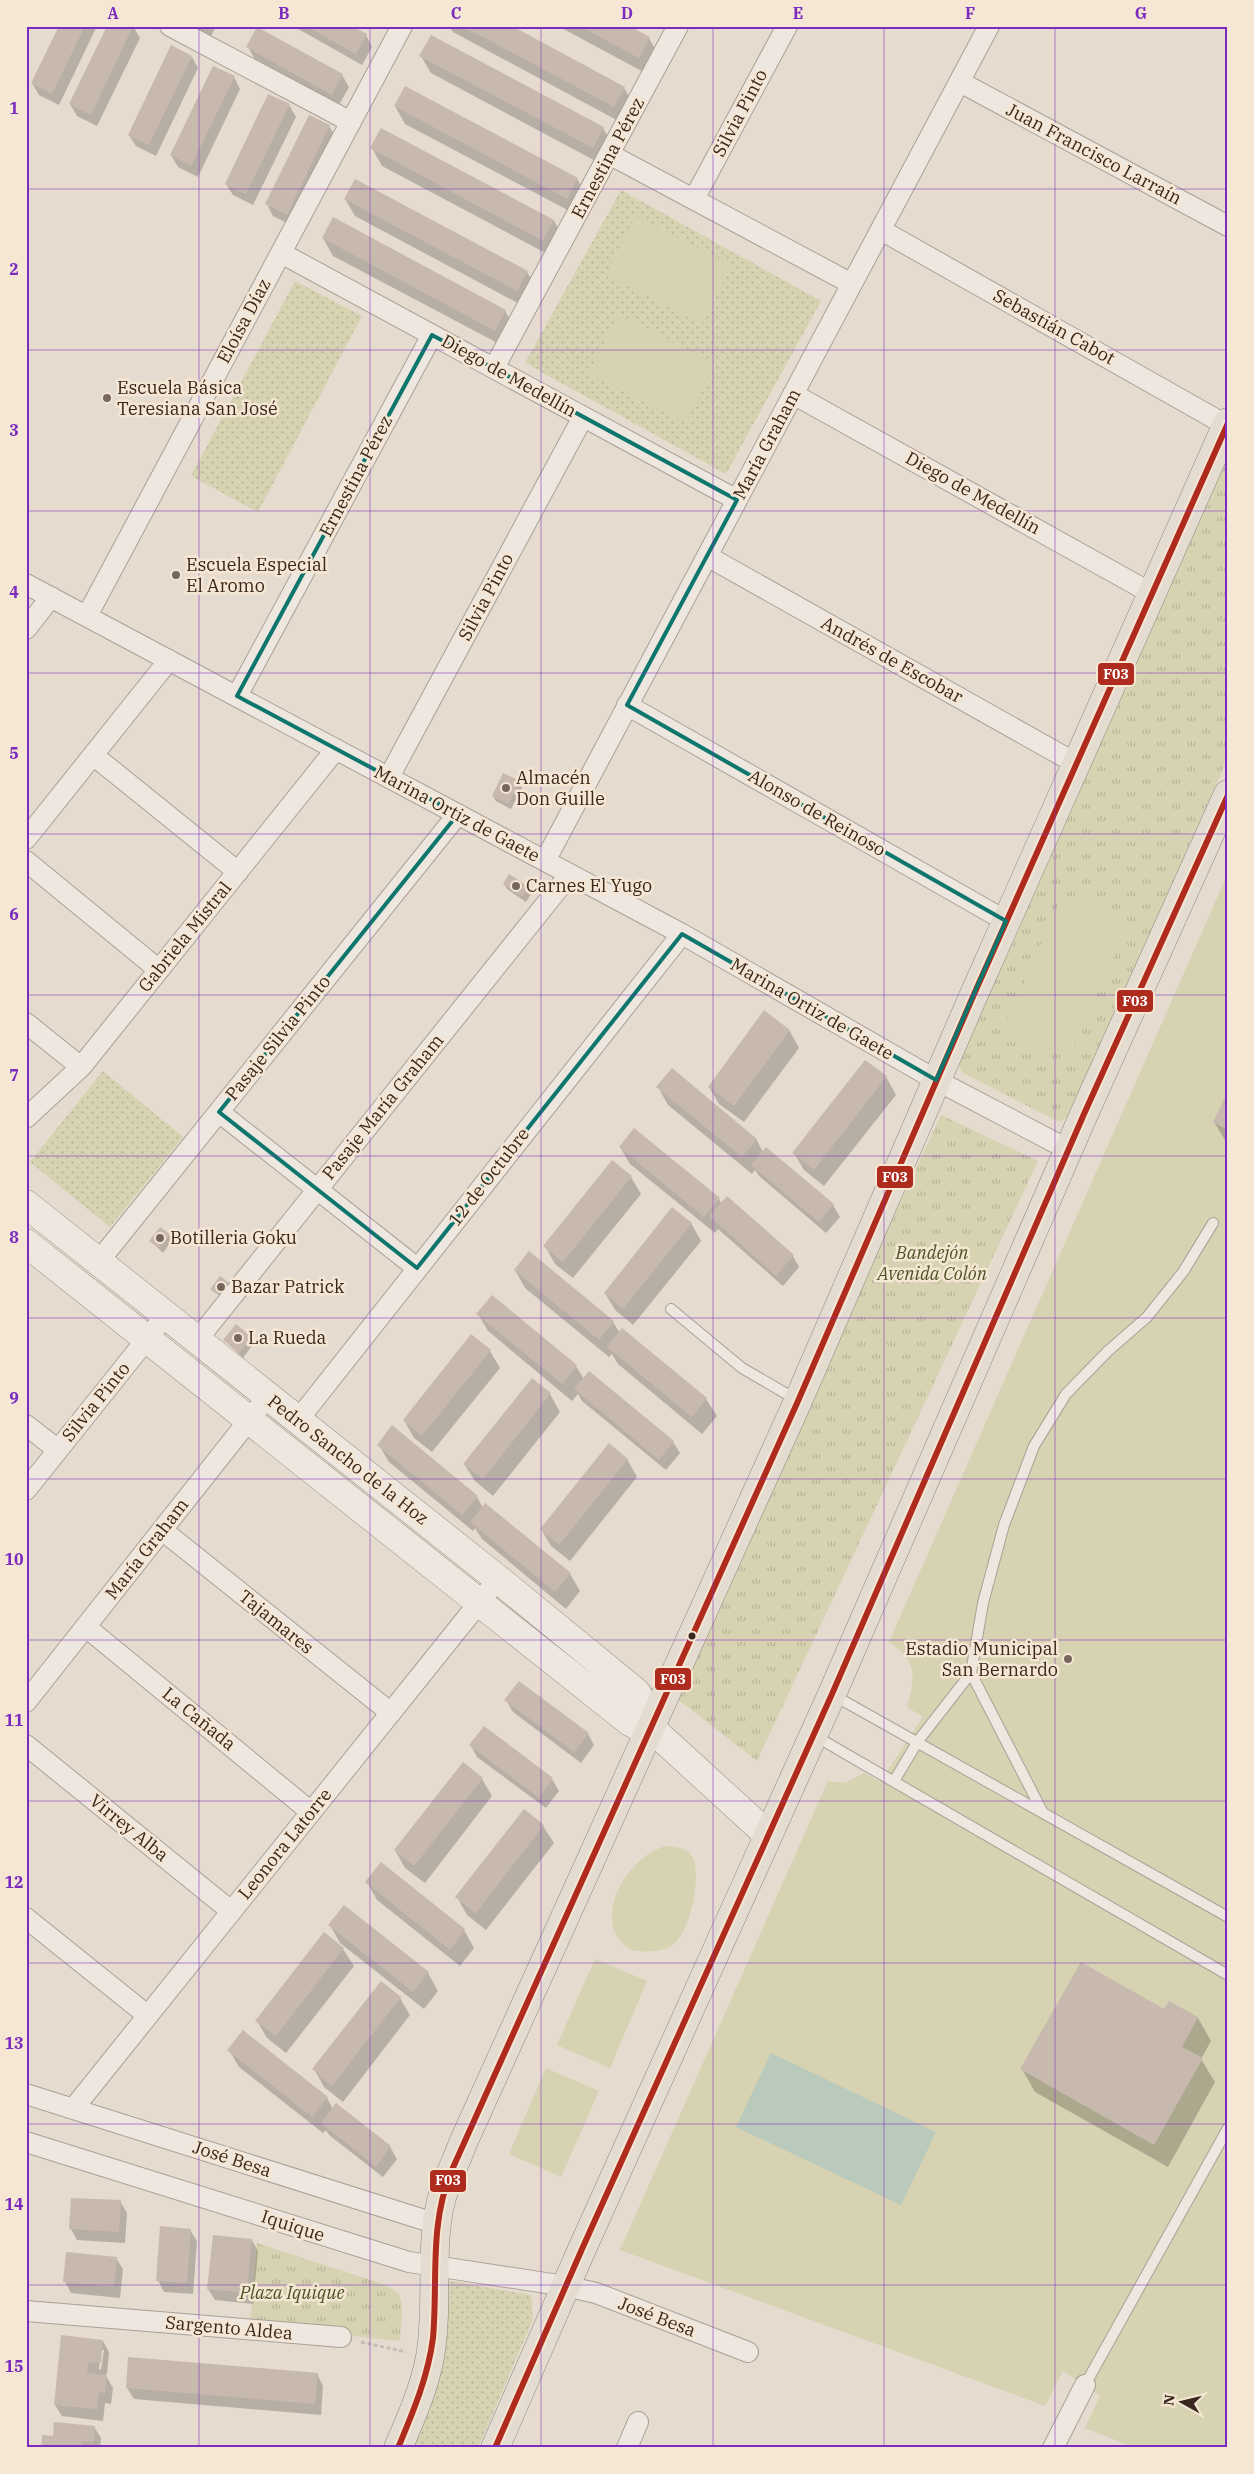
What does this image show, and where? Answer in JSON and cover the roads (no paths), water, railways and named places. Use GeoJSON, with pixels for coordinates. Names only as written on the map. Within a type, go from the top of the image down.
{"type":"FeatureCollection","features":[{"type":"Feature","properties":{"kind":"main road"},"geometry":{"type":"LineString","coordinates":[[398,2448],[423,2388],[430,2357],[437,2224],[441,2201],[463,2143],[652,1729],[798,1401],[936,1080],[1227,423]]}},
{"type":"Feature","properties":{"kind":"main road"},"geometry":{"type":"LineString","coordinates":[[495,2448],[832,1694],[1069,1150],[1221,825],[1228,794]]}},
{"type":"Feature","properties":{"kind":"street"},"geometry":{"type":"LineString","coordinates":[[170,26],[351,122]]}},
{"type":"Feature","properties":{"kind":"street","name":"Eloísa Díaz"},"geometry":{"type":"LineString","coordinates":[[87,616],[402,26]]}},
{"type":"Feature","properties":{"kind":"street","name":"Ernestina Pérez"},"geometry":{"type":"LineString","coordinates":[[494,368],[678,26]]}},
{"type":"Feature","properties":{"kind":"street","name":"Silvia Pinto"},"geometry":{"type":"LineString","coordinates":[[694,199],[787,26]]}},
{"type":"Feature","properties":{"kind":"street","name":"María Graham"},"geometry":{"type":"LineString","coordinates":[[545,861],[990,26]]}},
{"type":"Feature","properties":{"kind":"street","name":"Juan Francisco Larraín"},"geometry":{"type":"LineString","coordinates":[[960,82],[1228,226]]}},
{"type":"Feature","properties":{"kind":"street"},"geometry":{"type":"LineString","coordinates":[[609,154],[852,284]]}},
{"type":"Feature","properties":{"kind":"street","name":"Sebastián Cabot"},"geometry":{"type":"LineString","coordinates":[[881,230],[1227,423]]}},
{"type":"Feature","properties":{"kind":"street","name":"Diego de Medellín"},"geometry":{"type":"LineString","coordinates":[[281,253],[737,500]]}},
{"type":"Feature","properties":{"kind":"street","name":"Ernestina Pérez"},"geometry":{"type":"LineString","coordinates":[[237,696],[432,335]]}},
{"type":"Feature","properties":{"kind":"street","name":"Diego de Medellín"},"geometry":{"type":"LineString","coordinates":[[794,394],[1151,594]]}},
{"type":"Feature","properties":{"kind":"street","name":"Silvia Pinto"},"geometry":{"type":"LineString","coordinates":[[389,777],[583,417]]}},
{"type":"Feature","properties":{"kind":"street","name":"Andrés de Escobar"},"geometry":{"type":"LineString","coordinates":[[707,556],[1076,764]]}},
{"type":"Feature","properties":{"kind":"street","name":"Marina Ortiz de Gaete"},"geometry":{"type":"LineString","coordinates":[[26,584],[682,934],[936,1080],[1069,1150]]}},
{"type":"Feature","properties":{"kind":"street"},"geometry":{"type":"LineString","coordinates":[[26,629],[52,597]]}},
{"type":"Feature","properties":{"kind":"street"},"geometry":{"type":"LineString","coordinates":[[26,839],[169,660]]}},
{"type":"Feature","properties":{"kind":"street","name":"Alonso de Reinoso"},"geometry":{"type":"LineString","coordinates":[[628,705],[1006,921]]}},
{"type":"Feature","properties":{"kind":"street","name":"Gabriela Mistral"},"geometry":{"type":"LineString","coordinates":[[26,1118],[81,1067],[336,749]]}},
{"type":"Feature","properties":{"kind":"street"},"geometry":{"type":"LineString","coordinates":[[93,755],[238,872]]}},
{"type":"Feature","properties":{"kind":"street","name":"Pasaje Silvia Pinto"},"geometry":{"type":"LineString","coordinates":[[98,1262],[458,814]]}},
{"type":"Feature","properties":{"kind":"street"},"geometry":{"type":"LineString","coordinates":[[26,861],[159,970]]}},
{"type":"Feature","properties":{"kind":"street","name":"Pasaje María Graham"},"geometry":{"type":"LineString","coordinates":[[197,1340],[570,874]]}},
{"type":"Feature","properties":{"kind":"street","name":"12 de Octubre"},"geometry":{"type":"LineString","coordinates":[[298,1420],[682,934]]}},
{"type":"Feature","properties":{"kind":"street"},"geometry":{"type":"LineString","coordinates":[[26,1023],[81,1067]]}},
{"type":"Feature","properties":{"kind":"street"},"geometry":{"type":"LineString","coordinates":[[218,1112],[418,1268]]}},
{"type":"Feature","properties":{"kind":"street","name":"Pedro Sancho de la Hoz"},"geometry":{"type":"LineString","coordinates":[[26,1204],[498,1579],[636,1692],[649,1713],[652,1729],[768,1835]]}},
{"type":"Feature","properties":{"kind":"street","name":"Pedro Sancho de la Hoz"},"geometry":{"type":"LineString","coordinates":[[26,1244],[630,1722],[641,1728],[652,1729]]}},
{"type":"Feature","properties":{"kind":"street","name":"Silvia Pinto"},"geometry":{"type":"LineString","coordinates":[[26,1490],[166,1315]]}},
{"type":"Feature","properties":{"kind":"street","name":"María Graham"},"geometry":{"type":"LineString","coordinates":[[26,1702],[268,1396]]}},
{"type":"Feature","properties":{"kind":"street"},"geometry":{"type":"LineString","coordinates":[[26,1425],[58,1450]]}},
{"type":"Feature","properties":{"kind":"street","name":"Tajamares"},"geometry":{"type":"LineString","coordinates":[[162,1530],[390,1714]]}},
{"type":"Feature","properties":{"kind":"street","name":"Leonora Latorre"},"geometry":{"type":"LineString","coordinates":[[73,2109],[498,1579]]}},
{"type":"Feature","properties":{"kind":"street","name":"La Cañada"},"geometry":{"type":"LineString","coordinates":[[86,1627],[312,1812]]}},
{"type":"Feature","properties":{"kind":"street","name":"Virrey Alba"},"geometry":{"type":"LineString","coordinates":[[26,1744],[232,1911]]}},
{"type":"Feature","properties":{"kind":"street"},"geometry":{"type":"LineString","coordinates":[[26,1918],[148,2015]]}},
{"type":"Feature","properties":{"kind":"street","name":"José Besa"},"geometry":{"type":"LineString","coordinates":[[26,2094],[437,2224]]}},
{"type":"Feature","properties":{"kind":"street","name":"Iquique"},"geometry":{"type":"LineString","coordinates":[[26,2142],[385,2255],[436,2267],[566,2286]]}},
{"type":"Feature","properties":{"kind":"street","name":"José Besa"},"geometry":{"type":"LineString","coordinates":[[566,2286],[596,2293],[748,2352]]}},
{"type":"Feature","properties":{"kind":"street","name":"Sargento Aldea"},"geometry":{"type":"LineString","coordinates":[[26,2311],[341,2337]]}},
{"type":"Feature","properties":{"kind":"street"},"geometry":{"type":"LineString","coordinates":[[1053,2448],[1085,2385]]}},
{"type":"Feature","properties":{"kind":"street"},"geometry":{"type":"LineString","coordinates":[[627,2448],[638,2422]]}},
{"type":"Feature","properties":{"kind":"lane"},"geometry":{"type":"LineString","coordinates":[[894,1781],[918,1741],[971,1673],[983,1603],[1004,1525],[1034,1446],[1066,1394],[1108,1352],[1147,1317],[1183,1272],[1213,1223]]}},
{"type":"Feature","properties":{"kind":"lane"},"geometry":{"type":"LineString","coordinates":[[672,1309],[742,1368],[765,1384],[798,1401]]}},
{"type":"Feature","properties":{"kind":"lane"},"geometry":{"type":"LineString","coordinates":[[971,1673],[1042,1812]]}},
{"type":"Feature","properties":{"kind":"lane"},"geometry":{"type":"LineString","coordinates":[[832,1694],[1228,1918]]}},
{"type":"Feature","properties":{"kind":"lane"},"geometry":{"type":"LineString","coordinates":[[813,1735],[1228,1975]]}},
{"type":"Feature","properties":{"kind":"lane"},"geometry":{"type":"LineString","coordinates":[[1085,2385],[1228,2128]]}},
{"type":"Feature","properties":{"kind":"place","name":"Escuela Básica Teresiana San José"},"geometry":{"type":"Point","coordinates":[107,398]}},
{"type":"Feature","properties":{"kind":"place","name":"Escuela Especial El Aromo"},"geometry":{"type":"Point","coordinates":[176,575]}},
{"type":"Feature","properties":{"kind":"place","name":"Almacén Don Guille"},"geometry":{"type":"Point","coordinates":[506,788]}},
{"type":"Feature","properties":{"kind":"place","name":"Carnes El Yugo"},"geometry":{"type":"Point","coordinates":[516,886]}},
{"type":"Feature","properties":{"kind":"place","name":"Botilleria Goku"},"geometry":{"type":"Point","coordinates":[160,1238]}},
{"type":"Feature","properties":{"kind":"place","name":"Bazar Patrick"},"geometry":{"type":"Point","coordinates":[221,1287]}},
{"type":"Feature","properties":{"kind":"place","name":"La Rueda"},"geometry":{"type":"Point","coordinates":[238,1338]}},
{"type":"Feature","properties":{"kind":"place","name":"Estadio Municipal San Bernardo"},"geometry":{"type":"Point","coordinates":[1068,1659]}},
{"type":"Feature","properties":{"kind":"park label","name":"Bandejón Avenida Colón"},"geometry":{"type":"Point","coordinates":[932,1263]}},
{"type":"Feature","properties":{"kind":"park label","name":"Plaza Iquique"},"geometry":{"type":"Point","coordinates":[292,2293]}}]}
